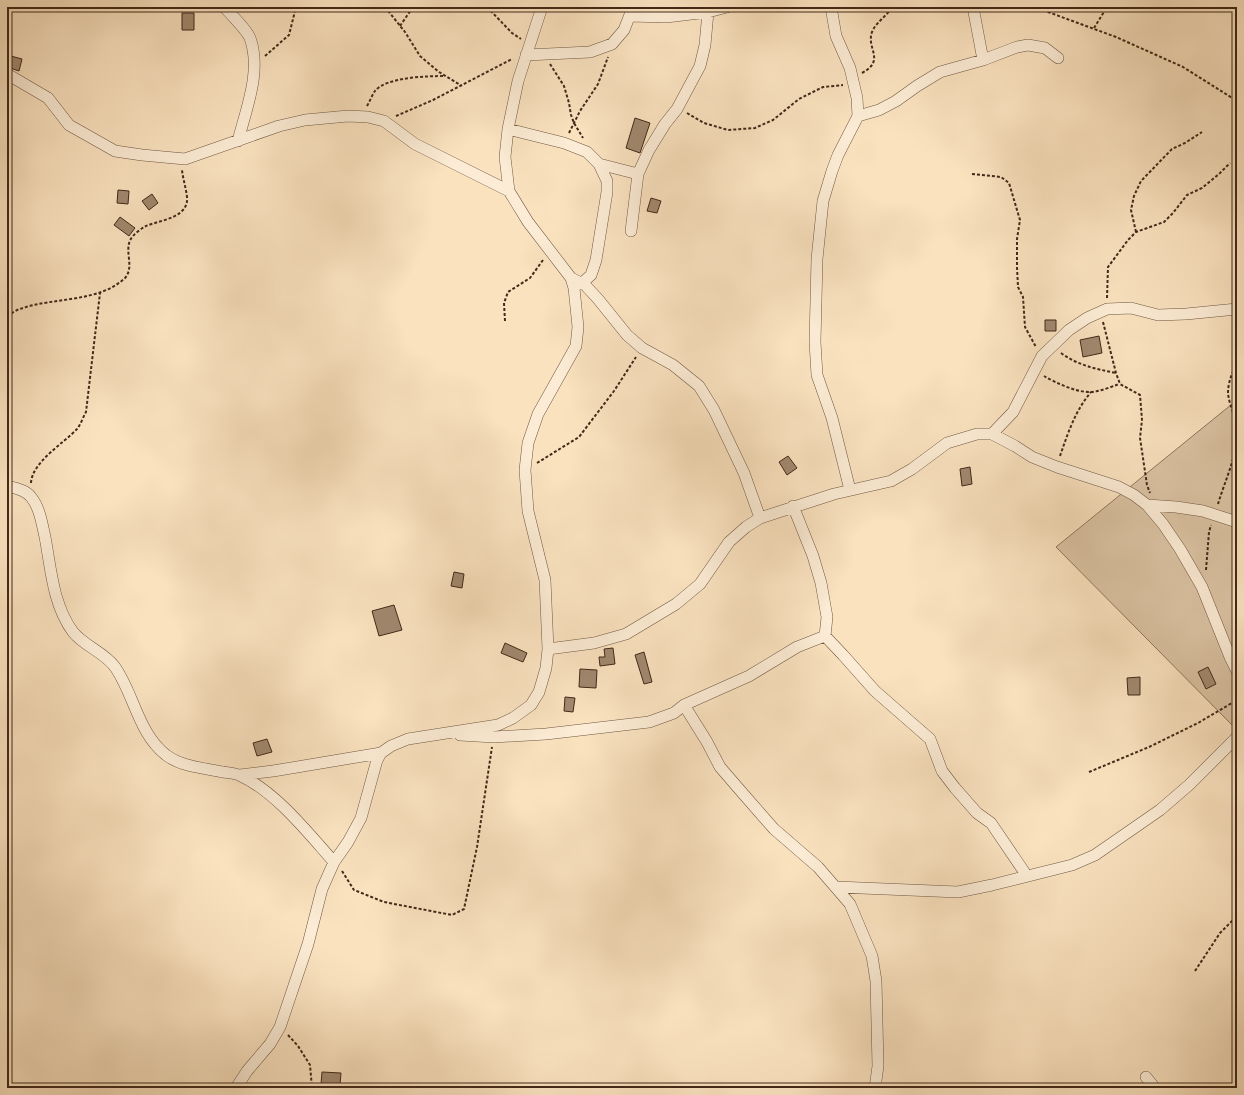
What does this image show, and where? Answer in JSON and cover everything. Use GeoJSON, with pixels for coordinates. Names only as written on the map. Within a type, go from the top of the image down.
{"type":"FeatureCollection","features":[{"type":"Feature","properties":{"kind":"street"},"geometry":{"type":"LineString","coordinates":[[224,7],[249,37],[255,65],[250,94],[238,141]]}},
{"type":"Feature","properties":{"kind":"street"},"geometry":{"type":"LineString","coordinates":[[542,7],[518,81],[508,129],[505,157],[510,191],[528,222],[548,248],[576,281],[585,285],[598,299],[623,330],[642,348],[673,365],[699,386],[714,410],[744,473],[760,518]]}},
{"type":"Feature","properties":{"kind":"street"},"geometry":{"type":"LineString","coordinates":[[528,51],[544,55],[590,52],[612,44],[624,30],[632,11],[666,17],[708,12],[727,7]]}},
{"type":"Feature","properties":{"kind":"street"},"geometry":{"type":"LineString","coordinates":[[831,7],[836,36],[850,68],[857,98],[858,116],[838,155],[823,201],[817,259],[815,342],[817,375],[832,418],[850,490]]}},
{"type":"Feature","properties":{"kind":"street"},"geometry":{"type":"LineString","coordinates":[[973,7],[983,60]]}},
{"type":"Feature","properties":{"kind":"street"},"geometry":{"type":"LineString","coordinates":[[631,231],[638,174],[649,150],[665,124],[677,109],[700,66],[708,12]]}},
{"type":"Feature","properties":{"kind":"street"},"geometry":{"type":"LineString","coordinates":[[858,116],[879,110],[896,101],[940,72],[983,60],[1017,47],[1028,45],[1045,48],[1058,58]]}},
{"type":"Feature","properties":{"kind":"street"},"geometry":{"type":"LineString","coordinates":[[7,74],[48,98],[69,125],[115,151],[142,156],[185,159],[279,126],[304,120],[348,116],[368,116],[384,121],[415,144],[510,191]]}},
{"type":"Feature","properties":{"kind":"street"},"geometry":{"type":"LineString","coordinates":[[508,129],[564,143],[587,152],[599,164],[607,181],[596,260],[591,275],[576,281]]}},
{"type":"Feature","properties":{"kind":"street"},"geometry":{"type":"LineString","coordinates":[[599,164],[638,174]]}},
{"type":"Feature","properties":{"kind":"street"},"geometry":{"type":"LineString","coordinates":[[236,1088],[247,1071],[270,1044],[280,1027],[305,952],[322,889],[334,861],[348,842],[361,818],[377,760],[381,753],[391,746],[408,739],[498,725],[513,718],[531,706],[539,692],[546,668],[548,649],[544,580],[528,511],[525,470],[528,443],[538,414],[576,346],[578,327],[574,288],[576,281]]}},
{"type":"Feature","properties":{"kind":"street"},"geometry":{"type":"LineString","coordinates":[[992,434],[1013,412],[1042,356],[1068,330],[1087,318],[1104,311],[1132,308],[1158,315],[1237,309]]}},
{"type":"Feature","properties":{"kind":"street"},"geometry":{"type":"LineString","coordinates":[[548,649],[594,643],[626,634],[676,604],[700,584],[729,542],[746,527],[760,518],[793,506],[850,490],[891,481],[912,469],[947,443],[978,434],[992,434],[1032,457],[1057,467],[1119,487],[1151,505],[1192,509],[1215,514],[1237,522]]}},
{"type":"Feature","properties":{"kind":"street"},"geometry":{"type":"LineString","coordinates":[[7,486],[20,490],[30,496],[37,505],[57,600],[74,633],[105,656],[114,666],[124,684],[136,713],[155,744],[166,755],[185,765],[240,775],[381,753]]}},
{"type":"Feature","properties":{"kind":"street"},"geometry":{"type":"LineString","coordinates":[[1151,505],[1180,549],[1202,587],[1237,671]]}},
{"type":"Feature","properties":{"kind":"street"},"geometry":{"type":"LineString","coordinates":[[793,506],[813,556],[821,582],[827,617],[825,636],[875,691],[930,739],[942,771],[978,813],[991,823],[1027,876]]}},
{"type":"Feature","properties":{"kind":"street"},"geometry":{"type":"LineString","coordinates":[[438,734],[494,737],[546,734],[649,722],[674,713],[684,705],[748,676],[797,648],[825,636]]}},
{"type":"Feature","properties":{"kind":"street"},"geometry":{"type":"LineString","coordinates":[[684,705],[708,742],[720,767],[774,829],[818,867],[837,887],[850,904],[872,956],[876,981],[878,1066],[875,1088]]}},
{"type":"Feature","properties":{"kind":"street"},"geometry":{"type":"LineString","coordinates":[[837,887],[958,892],[1072,865],[1095,855],[1160,810],[1237,737]]}},
{"type":"Feature","properties":{"kind":"street"},"geometry":{"type":"LineString","coordinates":[[240,775],[263,790],[286,809],[334,861]]}},
{"type":"Feature","properties":{"kind":"street"},"geometry":{"type":"LineString","coordinates":[[1146,1077],[1155,1088]]}},
{"type":"Feature","properties":{"kind":"path"},"geometry":{"type":"LineString","coordinates":[[255,65],[289,36],[296,7]]}},
{"type":"Feature","properties":{"kind":"path"},"geometry":{"type":"LineString","coordinates":[[385,7],[420,56],[462,86]]}},
{"type":"Feature","properties":{"kind":"path"},"geometry":{"type":"LineString","coordinates":[[400,26],[413,7]]}},
{"type":"Feature","properties":{"kind":"path"},"geometry":{"type":"LineString","coordinates":[[384,121],[462,86],[528,51],[486,7]]}},
{"type":"Feature","properties":{"kind":"path"},"geometry":{"type":"LineString","coordinates":[[677,109],[704,123],[728,130],[754,128],[773,120],[799,99],[823,87],[853,81],[867,71],[874,62],[875,56],[872,43],[872,33],[892,7]]}},
{"type":"Feature","properties":{"kind":"path"},"geometry":{"type":"LineString","coordinates":[[1039,7],[1048,12],[1116,37],[1183,68],[1237,100]]}},
{"type":"Feature","properties":{"kind":"path"},"geometry":{"type":"LineString","coordinates":[[1094,29],[1106,7]]}},
{"type":"Feature","properties":{"kind":"path"},"geometry":{"type":"LineString","coordinates":[[564,143],[580,111],[598,84],[612,44]]}},
{"type":"Feature","properties":{"kind":"path"},"geometry":{"type":"LineString","coordinates":[[544,55],[564,86],[574,124],[586,143],[587,152]]}},
{"type":"Feature","properties":{"kind":"path"},"geometry":{"type":"LineString","coordinates":[[362,116],[375,90],[391,82],[420,76],[446,76]]}},
{"type":"Feature","properties":{"kind":"path"},"geometry":{"type":"LineString","coordinates":[[1136,232],[1131,210],[1134,196],[1141,182],[1172,149],[1202,132]]}},
{"type":"Feature","properties":{"kind":"path"},"geometry":{"type":"LineString","coordinates":[[7,316],[21,309],[100,292],[117,284],[126,276],[130,267],[128,248],[132,236],[145,227],[168,219],[181,212],[186,206],[187,197],[182,168],[185,159]]}},
{"type":"Feature","properties":{"kind":"path"},"geometry":{"type":"LineString","coordinates":[[1151,505],[1140,438],[1142,420],[1140,395],[1120,384],[1116,373],[1104,311],[1108,267],[1128,240],[1136,232],[1164,222],[1187,195],[1202,188],[1230,163]]}},
{"type":"Feature","properties":{"kind":"path"},"geometry":{"type":"LineString","coordinates":[[972,174],[1001,177],[1009,183],[1020,220],[1017,239],[1017,267],[1018,288],[1023,297],[1024,327],[1042,356]]}},
{"type":"Feature","properties":{"kind":"path"},"geometry":{"type":"LineString","coordinates":[[505,321],[504,303],[508,292],[530,278],[541,263],[548,248]]}},
{"type":"Feature","properties":{"kind":"path"},"geometry":{"type":"LineString","coordinates":[[30,496],[31,477],[35,470],[47,456],[78,428],[86,412],[100,292]]}},
{"type":"Feature","properties":{"kind":"path"},"geometry":{"type":"LineString","coordinates":[[1052,346],[1067,358],[1088,367],[1116,373]]}},
{"type":"Feature","properties":{"kind":"path"},"geometry":{"type":"LineString","coordinates":[[525,470],[579,437],[614,391],[642,348]]}},
{"type":"Feature","properties":{"kind":"path"},"geometry":{"type":"LineString","coordinates":[[1206,571],[1209,532],[1230,470],[1235,444],[1237,429],[1228,393],[1232,373],[1237,364]]}},
{"type":"Feature","properties":{"kind":"path"},"geometry":{"type":"LineString","coordinates":[[1034,370],[1057,383],[1076,390],[1091,392],[1120,384]]}},
{"type":"Feature","properties":{"kind":"path"},"geometry":{"type":"LineString","coordinates":[[1057,467],[1068,432],[1076,414],[1082,402],[1091,392]]}},
{"type":"Feature","properties":{"kind":"path"},"geometry":{"type":"LineString","coordinates":[[1089,772],[1198,723],[1237,700]]}},
{"type":"Feature","properties":{"kind":"path"},"geometry":{"type":"LineString","coordinates":[[334,861],[354,890],[378,900],[452,915],[464,909],[477,847],[494,737]]}},
{"type":"Feature","properties":{"kind":"path"},"geometry":{"type":"LineString","coordinates":[[1195,971],[1220,933],[1237,914]]}},
{"type":"Feature","properties":{"kind":"path"},"geometry":{"type":"LineString","coordinates":[[280,1027],[298,1046],[310,1065],[312,1088]]}},
{"type":"Feature","properties":{"kind":"shaded area"},"geometry":{"type":"Polygon","coordinates":[[[1237,400],[1237,730],[1056,547],[1237,400]]]}},
{"type":"Feature","properties":{"kind":"building"},"geometry":{"type":"Polygon","coordinates":[[[182,13],[194,13],[194,30],[182,30],[182,13]]]}},
{"type":"Feature","properties":{"kind":"building"},"geometry":{"type":"Polygon","coordinates":[[[7,55],[22,59],[19,71],[7,67],[7,55]]]}},
{"type":"Feature","properties":{"kind":"building"},"geometry":{"type":"Polygon","coordinates":[[[635,118],[650,123],[640,153],[626,148],[635,118]]]}},
{"type":"Feature","properties":{"kind":"building"},"geometry":{"type":"Polygon","coordinates":[[[118,190],[129,191],[128,204],[117,203],[118,190]]]}},
{"type":"Feature","properties":{"kind":"building"},"geometry":{"type":"Polygon","coordinates":[[[152,194],[158,203],[149,210],[142,201],[152,194]]]}},
{"type":"Feature","properties":{"kind":"building"},"geometry":{"type":"Polygon","coordinates":[[[651,198],[661,201],[657,213],[647,211],[651,198]]]}},
{"type":"Feature","properties":{"kind":"building"},"geometry":{"type":"Polygon","coordinates":[[[120,217],[135,228],[129,236],[114,225],[120,217]]]}},
{"type":"Feature","properties":{"kind":"building"},"geometry":{"type":"Polygon","coordinates":[[[1045,320],[1056,320],[1056,331],[1045,331],[1045,320]]]}},
{"type":"Feature","properties":{"kind":"building"},"geometry":{"type":"Polygon","coordinates":[[[1099,336],[1102,353],[1083,357],[1080,340],[1099,336]]]}},
{"type":"Feature","properties":{"kind":"building"},"geometry":{"type":"Polygon","coordinates":[[[788,456],[797,468],[787,475],[779,462],[788,456]]]}},
{"type":"Feature","properties":{"kind":"building"},"geometry":{"type":"Polygon","coordinates":[[[970,467],[972,484],[962,486],[960,469],[970,467]]]}},
{"type":"Feature","properties":{"kind":"building"},"geometry":{"type":"Polygon","coordinates":[[[454,572],[464,574],[462,588],[451,586],[454,572]]]}},
{"type":"Feature","properties":{"kind":"building"},"geometry":{"type":"Polygon","coordinates":[[[394,605],[402,630],[379,636],[372,611],[394,605]]]}},
{"type":"Feature","properties":{"kind":"building"},"geometry":{"type":"Polygon","coordinates":[[[505,643],[527,653],[523,662],[501,653],[505,643]]]}},
{"type":"Feature","properties":{"kind":"building"},"geometry":{"type":"Polygon","coordinates":[[[613,648],[615,664],[600,666],[599,657],[605,657],[604,649],[613,648]]]}},
{"type":"Feature","properties":{"kind":"building"},"geometry":{"type":"Polygon","coordinates":[[[644,652],[652,682],[644,684],[635,655],[644,652]]]}},
{"type":"Feature","properties":{"kind":"building"},"geometry":{"type":"Polygon","coordinates":[[[1208,667],[1216,684],[1206,689],[1198,672],[1208,667]]]}},
{"type":"Feature","properties":{"kind":"building"},"geometry":{"type":"Polygon","coordinates":[[[580,669],[597,670],[596,688],[579,687],[580,669]]]}},
{"type":"Feature","properties":{"kind":"building"},"geometry":{"type":"Polygon","coordinates":[[[1140,677],[1140,695],[1128,695],[1127,678],[1140,677]]]}},
{"type":"Feature","properties":{"kind":"building"},"geometry":{"type":"Polygon","coordinates":[[[565,697],[575,698],[573,712],[564,711],[565,697]]]}},
{"type":"Feature","properties":{"kind":"building"},"geometry":{"type":"Polygon","coordinates":[[[267,739],[272,752],[257,756],[253,743],[267,739]]]}},
{"type":"Feature","properties":{"kind":"building"},"geometry":{"type":"Polygon","coordinates":[[[322,1072],[341,1073],[340,1085],[321,1084],[322,1072]]]}}]}
